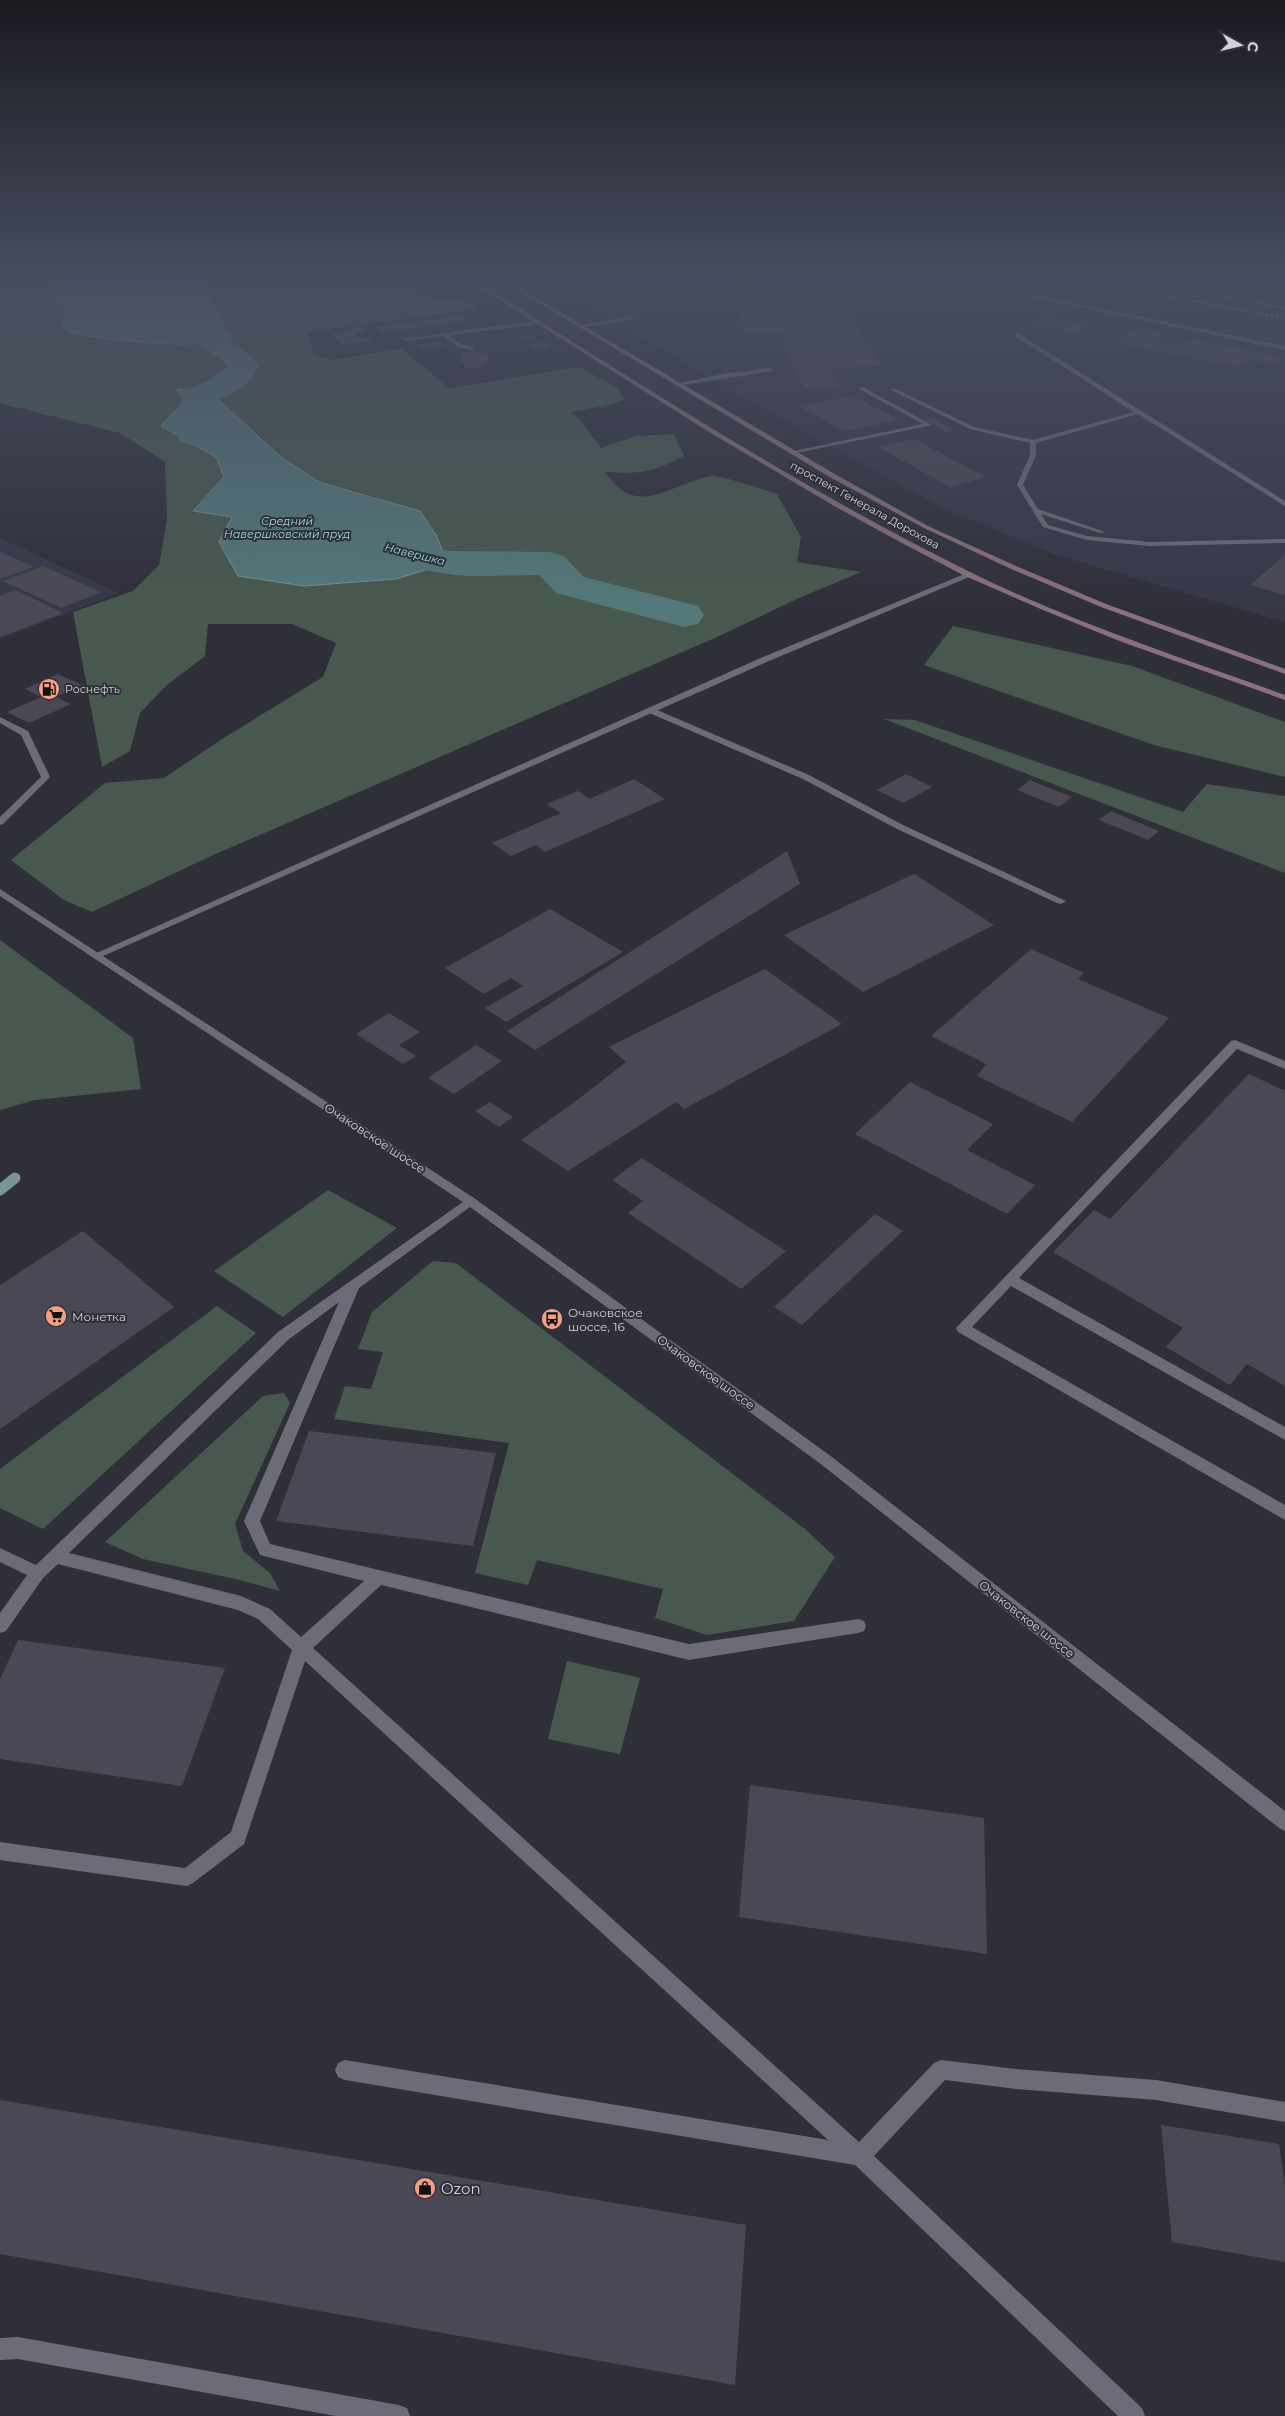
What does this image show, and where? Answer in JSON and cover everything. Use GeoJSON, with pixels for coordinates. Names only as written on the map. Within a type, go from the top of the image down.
{"type":"FeatureCollection","features":[{"type":"Feature","properties":{"kind":"main road","name":"проспект Генерала Дорохова"},"geometry":{"type":"LineString","coordinates":[[646,388],[830,500],[970,575],[1165,655],[1285,698]]}},
{"type":"Feature","properties":{"kind":"main road","name":"проспект Генерала Дорохова"},"geometry":{"type":"LineString","coordinates":[[683,388],[924,526],[1000,562],[1198,642],[1285,672]]}},
{"type":"Feature","properties":{"kind":"street"},"geometry":{"type":"LineString","coordinates":[[794,453],[929,425],[861,388]]}},
{"type":"Feature","properties":{"kind":"street"},"geometry":{"type":"LineString","coordinates":[[1101,388],[1285,504]]}},
{"type":"Feature","properties":{"kind":"street"},"geometry":{"type":"LineString","coordinates":[[892,389],[972,428],[1033,442],[1139,412]]}},
{"type":"Feature","properties":{"kind":"street"},"geometry":{"type":"LineString","coordinates":[[1033,442],[1033,455],[1020,485],[1045,526],[1087,538],[1149,544],[1285,541]]}},
{"type":"Feature","properties":{"kind":"street"},"geometry":{"type":"LineString","coordinates":[[1035,510],[1102,532]]}},
{"type":"Feature","properties":{"kind":"street"},"geometry":{"type":"LineString","coordinates":[[97,955],[766,659],[970,575]]}},
{"type":"Feature","properties":{"kind":"street"},"geometry":{"type":"LineString","coordinates":[[650,710],[806,777],[900,827],[1061,901]]}},
{"type":"Feature","properties":{"kind":"street"},"geometry":{"type":"LineString","coordinates":[[0,720],[25,733],[46,777],[0,822]]}},
{"type":"Feature","properties":{"kind":"street","name":"Очаковское шоссе"},"geometry":{"type":"LineString","coordinates":[[0,892],[470,1201],[827,1461],[1285,1822]]}},
{"type":"Feature","properties":{"kind":"street"},"geometry":{"type":"LineString","coordinates":[[1285,1065],[1236,1044],[963,1328],[1285,1513]]}},
{"type":"Feature","properties":{"kind":"street"},"geometry":{"type":"LineString","coordinates":[[0,1626],[38,1573],[283,1336],[470,1201]]}},
{"type":"Feature","properties":{"kind":"street"},"geometry":{"type":"LineString","coordinates":[[1010,1279],[1285,1434]]}},
{"type":"Feature","properties":{"kind":"street"},"geometry":{"type":"LineString","coordinates":[[352,1286],[252,1521],[265,1550],[689,1652],[858,1626]]}},
{"type":"Feature","properties":{"kind":"street"},"geometry":{"type":"LineString","coordinates":[[0,1555],[38,1573]]}},
{"type":"Feature","properties":{"kind":"street"},"geometry":{"type":"LineString","coordinates":[[55,1556],[241,1603],[264,1614],[860,2156],[1134,2416]]}},
{"type":"Feature","properties":{"kind":"street"},"geometry":{"type":"LineString","coordinates":[[0,1851],[187,1877],[238,1838],[301,1648],[378,1578]]}},
{"type":"Feature","properties":{"kind":"street"},"geometry":{"type":"LineString","coordinates":[[345,2070],[860,2156]]}},
{"type":"Feature","properties":{"kind":"street"},"geometry":{"type":"LineString","coordinates":[[860,2156],[941,2070],[1016,2079],[1156,2090],[1285,2112]]}},
{"type":"Feature","properties":{"kind":"street"},"geometry":{"type":"LineString","coordinates":[[0,2349],[18,2348],[398,2416]]}},
{"type":"Feature","properties":{"kind":"shaded area"},"geometry":{"type":"Polygon","coordinates":[[[0,388],[618,388],[624,400],[604,406],[570,412],[580,420],[601,448],[636,436],[674,434],[684,456],[663,466],[646,471],[628,473],[605,472],[617,486],[629,494],[654,495],[696,480],[716,476],[777,494],[801,537],[797,562],[861,572],[799,598],[717,637],[211,856],[92,912],[64,900],[11,860],[105,783],[164,778],[222,739],[323,677],[336,643],[292,624],[208,624],[205,656],[167,685],[140,713],[130,751],[102,767],[73,612],[133,591],[159,565],[167,520],[165,462],[120,433],[0,403],[0,388]],[[177,389],[185,400],[161,426],[216,456],[224,477],[194,511],[232,517],[238,576],[304,586],[396,579],[375,497],[319,482],[282,458],[247,428],[177,389]]]}},
{"type":"Feature","properties":{"kind":"shaded area"},"geometry":{"type":"Polygon","coordinates":[[[727,388],[1285,388],[1285,622],[1053,554],[944,509],[727,388]]]}},
{"type":"Feature","properties":{"kind":"shaded area"},"geometry":{"type":"Polygon","coordinates":[[[0,538],[119,593],[0,639],[0,538]]]}},
{"type":"Feature","properties":{"kind":"shaded area"},"geometry":{"type":"Polygon","coordinates":[[[953,626],[1132,666],[1285,722],[1285,777],[1154,745],[924,665],[953,626]]]}},
{"type":"Feature","properties":{"kind":"shaded area"},"geometry":{"type":"Polygon","coordinates":[[[884,719],[915,720],[1183,812],[1207,784],[1285,796],[1285,873],[884,719]]]}},
{"type":"Feature","properties":{"kind":"shaded area"},"geometry":{"type":"Polygon","coordinates":[[[0,940],[133,1038],[141,1089],[35,1100],[0,1110],[0,940]]]}},
{"type":"Feature","properties":{"kind":"shaded area"},"geometry":{"type":"Polygon","coordinates":[[[328,1190],[397,1228],[283,1317],[214,1271],[328,1190]]]}},
{"type":"Feature","properties":{"kind":"shaded area"},"geometry":{"type":"Polygon","coordinates":[[[433,1261],[456,1263],[805,1529],[835,1557],[794,1621],[707,1635],[655,1618],[663,1589],[537,1560],[528,1585],[475,1573],[509,1443],[334,1419],[345,1386],[371,1389],[383,1352],[358,1349],[372,1312],[433,1261]]]}},
{"type":"Feature","properties":{"kind":"shaded area"},"geometry":{"type":"Polygon","coordinates":[[[217,1306],[256,1333],[43,1529],[0,1508],[0,1469],[217,1306]]]}},
{"type":"Feature","properties":{"kind":"shaded area"},"geometry":{"type":"Polygon","coordinates":[[[284,1393],[290,1403],[235,1524],[243,1551],[270,1573],[280,1591],[143,1559],[105,1542],[263,1396],[284,1393]]]}},
{"type":"Feature","properties":{"kind":"shaded area"},"geometry":{"type":"Polygon","coordinates":[[[567,1661],[640,1678],[620,1754],[548,1739],[567,1661]]]}},
{"type":"Feature","properties":{"kind":"water","name":"Средний Навершковский пруд"},"geometry":{"type":"Polygon","coordinates":[[[177,389],[211,393],[282,458],[319,482],[420,511],[436,535],[448,563],[396,579],[304,586],[238,576],[219,542],[232,517],[193,511],[224,477],[216,457],[161,426],[185,400],[177,389]]]}},
{"type":"Feature","properties":{"kind":"building"},"geometry":{"type":"Polygon","coordinates":[[[804,388],[840,388],[805,389],[804,388]]]}},
{"type":"Feature","properties":{"kind":"building"},"geometry":{"type":"Polygon","coordinates":[[[853,396],[900,420],[844,431],[798,406],[853,396]]]}},
{"type":"Feature","properties":{"kind":"building"},"geometry":{"type":"Polygon","coordinates":[[[933,418],[955,431],[946,432],[924,419],[933,418]]]}},
{"type":"Feature","properties":{"kind":"building"},"geometry":{"type":"Polygon","coordinates":[[[914,439],[986,477],[950,487],[878,447],[914,439]]]}},
{"type":"Feature","properties":{"kind":"building"},"geometry":{"type":"Polygon","coordinates":[[[0,552],[34,567],[0,579],[0,552]]]}},
{"type":"Feature","properties":{"kind":"building"},"geometry":{"type":"Polygon","coordinates":[[[1285,555],[1285,595],[1250,585],[1285,555]]]}},
{"type":"Feature","properties":{"kind":"building"},"geometry":{"type":"Polygon","coordinates":[[[43,566],[101,592],[61,608],[3,581],[43,566]]]}},
{"type":"Feature","properties":{"kind":"building"},"geometry":{"type":"Polygon","coordinates":[[[16,590],[63,613],[0,637],[0,596],[16,590]]]}},
{"type":"Feature","properties":{"kind":"building"},"geometry":{"type":"Polygon","coordinates":[[[58,674],[82,685],[56,697],[71,704],[29,723],[7,712],[41,697],[25,689],[58,674]]]}},
{"type":"Feature","properties":{"kind":"building"},"geometry":{"type":"Polygon","coordinates":[[[906,774],[932,787],[903,803],[877,790],[906,774]]]}},
{"type":"Feature","properties":{"kind":"building"},"geometry":{"type":"Polygon","coordinates":[[[634,779],[665,799],[545,852],[536,845],[511,856],[492,843],[561,813],[547,804],[578,791],[590,799],[634,779]]]}},
{"type":"Feature","properties":{"kind":"building"},"geometry":{"type":"Polygon","coordinates":[[[1030,780],[1072,797],[1059,807],[1017,790],[1030,780]]]}},
{"type":"Feature","properties":{"kind":"building"},"geometry":{"type":"Polygon","coordinates":[[[1111,811],[1159,831],[1148,840],[1099,820],[1111,811]]]}},
{"type":"Feature","properties":{"kind":"building"},"geometry":{"type":"Polygon","coordinates":[[[787,851],[800,884],[535,1050],[507,1031],[787,851]]]}},
{"type":"Feature","properties":{"kind":"building"},"geometry":{"type":"Polygon","coordinates":[[[914,874],[994,925],[863,992],[784,935],[914,874]]]}},
{"type":"Feature","properties":{"kind":"building"},"geometry":{"type":"Polygon","coordinates":[[[550,909],[623,952],[506,1022],[485,1008],[523,986],[511,978],[484,994],[445,968],[550,909]]]}},
{"type":"Feature","properties":{"kind":"building"},"geometry":{"type":"Polygon","coordinates":[[[1031,949],[1084,973],[1078,979],[1169,1018],[1072,1122],[977,1076],[986,1064],[931,1036],[1031,949]]]}},
{"type":"Feature","properties":{"kind":"building"},"geometry":{"type":"Polygon","coordinates":[[[765,969],[842,1024],[684,1109],[676,1102],[568,1171],[521,1140],[572,1104],[626,1062],[609,1047],[765,969]]]}},
{"type":"Feature","properties":{"kind":"building"},"geometry":{"type":"Polygon","coordinates":[[[389,1013],[420,1032],[399,1045],[416,1056],[403,1064],[356,1034],[389,1013]]]}},
{"type":"Feature","properties":{"kind":"building"},"geometry":{"type":"Polygon","coordinates":[[[476,1045],[502,1061],[454,1094],[428,1078],[476,1045]]]}},
{"type":"Feature","properties":{"kind":"building"},"geometry":{"type":"Polygon","coordinates":[[[1249,1074],[1285,1091],[1285,1386],[1247,1364],[1230,1385],[1166,1347],[1183,1328],[1053,1252],[1094,1210],[1110,1219],[1249,1074]]]}},
{"type":"Feature","properties":{"kind":"building"},"geometry":{"type":"Polygon","coordinates":[[[910,1082],[993,1124],[967,1150],[1035,1185],[1007,1214],[855,1134],[910,1082]]]}},
{"type":"Feature","properties":{"kind":"building"},"geometry":{"type":"Polygon","coordinates":[[[490,1102],[513,1117],[499,1127],[475,1111],[490,1102]]]}},
{"type":"Feature","properties":{"kind":"building"},"geometry":{"type":"Polygon","coordinates":[[[642,1158],[786,1251],[741,1289],[628,1213],[643,1201],[612,1180],[642,1158]]]}},
{"type":"Feature","properties":{"kind":"building"},"geometry":{"type":"Polygon","coordinates":[[[875,1214],[903,1231],[802,1325],[774,1307],[875,1214]]]}},
{"type":"Feature","properties":{"kind":"building"},"geometry":{"type":"Polygon","coordinates":[[[83,1231],[174,1307],[0,1429],[0,1285],[83,1231]]]}},
{"type":"Feature","properties":{"kind":"building"},"geometry":{"type":"Polygon","coordinates":[[[309,1431],[496,1453],[473,1546],[276,1521],[309,1431]]]}},
{"type":"Feature","properties":{"kind":"building"},"geometry":{"type":"Polygon","coordinates":[[[18,1640],[225,1668],[182,1786],[0,1759],[0,1679],[18,1640]]]}},
{"type":"Feature","properties":{"kind":"building"},"geometry":{"type":"Polygon","coordinates":[[[750,1785],[984,1818],[987,1954],[739,1917],[750,1785]]]}},
{"type":"Feature","properties":{"kind":"building"},"geometry":{"type":"Polygon","coordinates":[[[0,2100],[746,2225],[735,2385],[0,2254],[0,2100]]]}},
{"type":"Feature","properties":{"kind":"building"},"geometry":{"type":"Polygon","coordinates":[[[1161,2125],[1279,2144],[1285,2187],[1285,2262],[1172,2242],[1161,2125]]]}},
{"type":"Feature","properties":{"kind":"waterway","name":"Навершка"},"geometry":{"type":"LineString","coordinates":[[218,388],[198,396],[187,423],[192,435],[227,444]]}},
{"type":"Feature","properties":{"kind":"waterway","name":"Навершка"},"geometry":{"type":"LineString","coordinates":[[361,536],[386,548],[448,563],[550,564],[570,585],[684,615]]}},
{"type":"Feature","properties":{"kind":"waterway"},"geometry":{"type":"LineString","coordinates":[[0,1190],[15,1178]]}},
{"type":"Feature","properties":{"kind":"place","name":"Роснефть"},"geometry":{"type":"Point","coordinates":[49,689]}},
{"type":"Feature","properties":{"kind":"place","name":"Монетка"},"geometry":{"type":"Point","coordinates":[56,1316]}},
{"type":"Feature","properties":{"kind":"place","name":"Очаковское шоссе, 16"},"geometry":{"type":"Point","coordinates":[552,1319]}},
{"type":"Feature","properties":{"kind":"place","name":"Ozon"},"geometry":{"type":"Point","coordinates":[425,2188]}}]}
